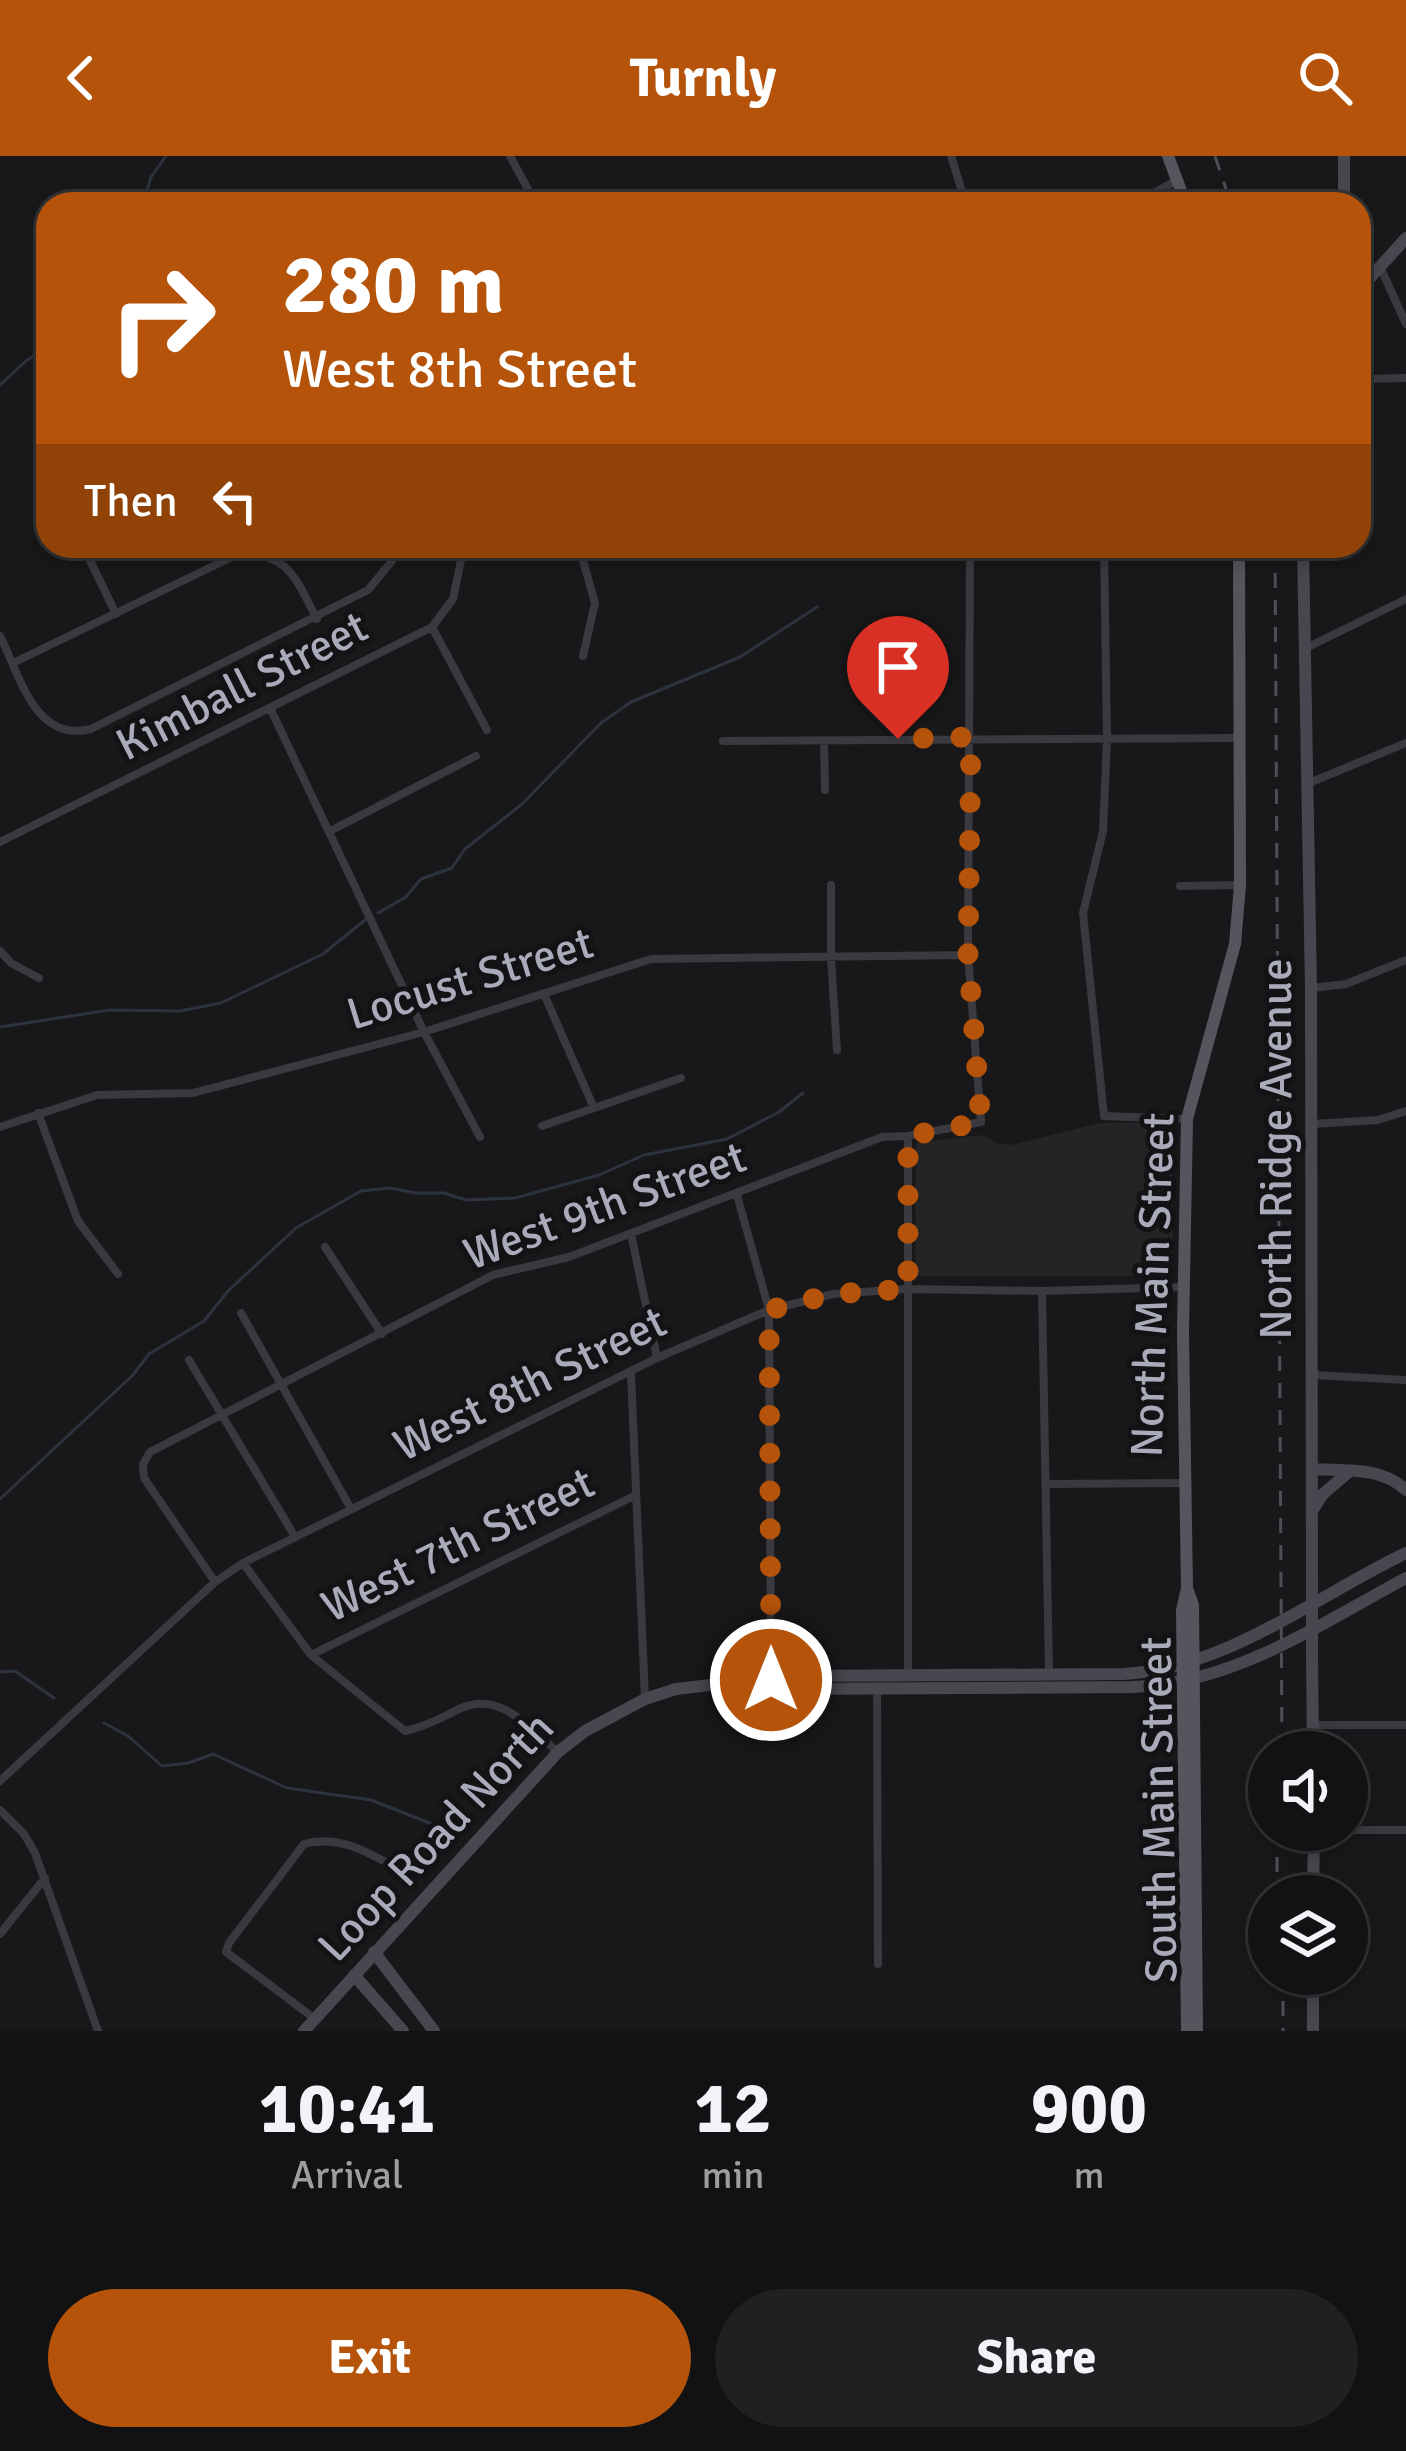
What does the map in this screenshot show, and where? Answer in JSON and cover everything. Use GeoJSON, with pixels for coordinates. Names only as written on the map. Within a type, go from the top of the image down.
{"type":"FeatureCollection","features":[{"type":"Feature","properties":{"kind":"main road"},"geometry":{"type":"LineString","coordinates":[[1168,156],[1182,192]]}},
{"type":"Feature","properties":{"kind":"main road"},"geometry":{"type":"LineString","coordinates":[[1344,156],[1344,192]]}},
{"type":"Feature","properties":{"kind":"main road"},"geometry":{"type":"LineString","coordinates":[[1371,279],[1406,238]]}},
{"type":"Feature","properties":{"kind":"main road","name":"North Main Street"},"geometry":{"type":"LineString","coordinates":[[1187,1588],[1183,1483],[1186,1119],[1235,944],[1240,885],[1239,558]]}},
{"type":"Feature","properties":{"kind":"main road","name":"North Ridge Avenue"},"geometry":{"type":"LineString","coordinates":[[1303,558],[1311,988],[1313,1731]]}},
{"type":"Feature","properties":{"kind":"main road"},"geometry":{"type":"LineString","coordinates":[[1312,1469],[1387,1476],[1406,1490]]}},
{"type":"Feature","properties":{"kind":"main road"},"geometry":{"type":"LineString","coordinates":[[1311,1512],[1323,1494],[1349,1472]]}},
{"type":"Feature","properties":{"kind":"main road","name":"Loop Road North"},"geometry":{"type":"LineString","coordinates":[[771,1680],[782,1689],[877,1689],[1049,1681],[1188,1663],[1402,1554]]}},
{"type":"Feature","properties":{"kind":"main road","name":"Loop Road North"},"geometry":{"type":"LineString","coordinates":[[304,2031],[558,1752],[585,1731],[645,1699],[712,1682],[787,1676],[908,1675],[1141,1687],[1189,1680],[1258,1656],[1406,1578]]}},
{"type":"Feature","properties":{"kind":"main road","name":"South Main Street"},"geometry":{"type":"LineString","coordinates":[[1187,1588],[1192,1605],[1188,1663]]}},
{"type":"Feature","properties":{"kind":"main road"},"geometry":{"type":"LineString","coordinates":[[1187,2031],[1188,1663]]}},
{"type":"Feature","properties":{"kind":"main road","name":"South Main Street"},"geometry":{"type":"LineString","coordinates":[[1189,1680],[1197,2031]]}},
{"type":"Feature","properties":{"kind":"main road"},"geometry":{"type":"LineString","coordinates":[[374,1952],[434,2031]]}},
{"type":"Feature","properties":{"kind":"main road"},"geometry":{"type":"LineString","coordinates":[[354,1975],[403,2031]]}},
{"type":"Feature","properties":{"kind":"main road"},"geometry":{"type":"LineString","coordinates":[[1312,1995],[1313,2031]]}},
{"type":"Feature","properties":{"kind":"street"},"geometry":{"type":"LineString","coordinates":[[510,156],[530,192]]}},
{"type":"Feature","properties":{"kind":"street"},"geometry":{"type":"LineString","coordinates":[[951,156],[962,192]]}},
{"type":"Feature","properties":{"kind":"street"},"geometry":{"type":"LineString","coordinates":[[1156,192],[1178,179]]}},
{"type":"Feature","properties":{"kind":"street"},"geometry":{"type":"LineString","coordinates":[[1381,269],[1406,324]]}},
{"type":"Feature","properties":{"kind":"street"},"geometry":{"type":"LineString","coordinates":[[1371,378],[1406,377]]}},
{"type":"Feature","properties":{"kind":"street"},"geometry":{"type":"LineString","coordinates":[[89,558],[116,614]]}},
{"type":"Feature","properties":{"kind":"street"},"geometry":{"type":"LineString","coordinates":[[14,664],[230,558]]}},
{"type":"Feature","properties":{"kind":"street"},"geometry":{"type":"LineString","coordinates":[[270,558],[291,571],[317,619]]}},
{"type":"Feature","properties":{"kind":"street"},"geometry":{"type":"LineString","coordinates":[[0,636],[30,701],[46,722],[58,731],[76,733],[317,619],[368,590],[393,558]]}},
{"type":"Feature","properties":{"kind":"street","name":"Kimball Street"},"geometry":{"type":"LineString","coordinates":[[0,842],[432,627],[453,599],[462,558]]}},
{"type":"Feature","properties":{"kind":"street"},"geometry":{"type":"LineString","coordinates":[[583,558],[596,603],[583,656]]}},
{"type":"Feature","properties":{"kind":"street"},"geometry":{"type":"LineString","coordinates":[[968,955],[970,558]]}},
{"type":"Feature","properties":{"kind":"street"},"geometry":{"type":"LineString","coordinates":[[1104,558],[1107,740],[1103,830],[1083,913],[1104,1116],[1186,1119]]}},
{"type":"Feature","properties":{"kind":"street"},"geometry":{"type":"LineString","coordinates":[[1306,648],[1406,598]]}},
{"type":"Feature","properties":{"kind":"street"},"geometry":{"type":"LineString","coordinates":[[432,627],[487,730]]}},
{"type":"Feature","properties":{"kind":"street"},"geometry":{"type":"LineString","coordinates":[[272,710],[424,1032],[480,1137]]}},
{"type":"Feature","properties":{"kind":"street"},"geometry":{"type":"LineString","coordinates":[[723,741],[1240,738]]}},
{"type":"Feature","properties":{"kind":"street"},"geometry":{"type":"LineString","coordinates":[[824,741],[825,790]]}},
{"type":"Feature","properties":{"kind":"street"},"geometry":{"type":"LineString","coordinates":[[1309,783],[1406,743]]}},
{"type":"Feature","properties":{"kind":"street"},"geometry":{"type":"LineString","coordinates":[[332,830],[476,756]]}},
{"type":"Feature","properties":{"kind":"street"},"geometry":{"type":"LineString","coordinates":[[831,885],[837,1050]]}},
{"type":"Feature","properties":{"kind":"street"},"geometry":{"type":"LineString","coordinates":[[1180,886],[1240,885]]}},
{"type":"Feature","properties":{"kind":"street"},"geometry":{"type":"LineString","coordinates":[[0,951],[11,963],[39,978]]}},
{"type":"Feature","properties":{"kind":"street","name":"Locust Street"},"geometry":{"type":"LineString","coordinates":[[0,1127],[97,1095],[193,1093],[424,1032],[651,958],[968,955]]}},
{"type":"Feature","properties":{"kind":"street","name":"West 9th Street"},"geometry":{"type":"LineString","coordinates":[[214,1582],[144,1478],[143,1464],[150,1452],[494,1275],[569,1257],[882,1137],[981,1122],[968,955]]}},
{"type":"Feature","properties":{"kind":"street"},"geometry":{"type":"LineString","coordinates":[[1311,988],[1346,984],[1406,960]]}},
{"type":"Feature","properties":{"kind":"street"},"geometry":{"type":"LineString","coordinates":[[544,994],[595,1108]]}},
{"type":"Feature","properties":{"kind":"street"},"geometry":{"type":"LineString","coordinates":[[542,1126],[681,1078]]}},
{"type":"Feature","properties":{"kind":"street"},"geometry":{"type":"LineString","coordinates":[[1312,1124],[1378,1120],[1406,1111]]}},
{"type":"Feature","properties":{"kind":"street"},"geometry":{"type":"LineString","coordinates":[[38,1113],[78,1221],[118,1274]]}},
{"type":"Feature","properties":{"kind":"street"},"geometry":{"type":"LineString","coordinates":[[908,1136],[908,1675]]}},
{"type":"Feature","properties":{"kind":"street"},"geometry":{"type":"LineString","coordinates":[[737,1195],[769,1310],[771,1680]]}},
{"type":"Feature","properties":{"kind":"street"},"geometry":{"type":"LineString","coordinates":[[632,1234],[657,1358]]}},
{"type":"Feature","properties":{"kind":"street"},"geometry":{"type":"LineString","coordinates":[[325,1247],[382,1334]]}},
{"type":"Feature","properties":{"kind":"street","name":"West 8th Street"},"geometry":{"type":"LineString","coordinates":[[0,1781],[214,1582],[243,1563],[657,1358],[769,1310],[832,1294],[908,1289],[1042,1292],[1183,1287]]}},
{"type":"Feature","properties":{"kind":"street"},"geometry":{"type":"LineString","coordinates":[[1042,1292],[1049,1681]]}},
{"type":"Feature","properties":{"kind":"street"},"geometry":{"type":"LineString","coordinates":[[242,1313],[350,1507]]}},
{"type":"Feature","properties":{"kind":"street"},"geometry":{"type":"LineString","coordinates":[[189,1360],[294,1535]]}},
{"type":"Feature","properties":{"kind":"street"},"geometry":{"type":"LineString","coordinates":[[631,1374],[645,1699]]}},
{"type":"Feature","properties":{"kind":"street"},"geometry":{"type":"LineString","coordinates":[[1313,1375],[1406,1380]]}},
{"type":"Feature","properties":{"kind":"street"},"geometry":{"type":"LineString","coordinates":[[1047,1484],[1183,1483]]}},
{"type":"Feature","properties":{"kind":"street","name":"West 7th Street"},"geometry":{"type":"LineString","coordinates":[[311,1654],[634,1496]]}},
{"type":"Feature","properties":{"kind":"street"},"geometry":{"type":"LineString","coordinates":[[243,1563],[311,1654],[405,1731],[476,1702],[489,1702],[505,1708],[558,1752]]}},
{"type":"Feature","properties":{"kind":"street"},"geometry":{"type":"LineString","coordinates":[[877,1689],[878,1964]]}},
{"type":"Feature","properties":{"kind":"street"},"geometry":{"type":"LineString","coordinates":[[1313,1725],[1406,1725]]}},
{"type":"Feature","properties":{"kind":"street"},"geometry":{"type":"LineString","coordinates":[[0,1810],[24,1834],[45,1878],[98,2031]]}},
{"type":"Feature","properties":{"kind":"street"},"geometry":{"type":"LineString","coordinates":[[1368,1830],[1406,1830]]}},
{"type":"Feature","properties":{"kind":"street"},"geometry":{"type":"LineString","coordinates":[[315,2019],[226,1952],[229,1943],[304,1844],[323,1839],[354,1845],[402,1871]]}},
{"type":"Feature","properties":{"kind":"street"},"geometry":{"type":"LineString","coordinates":[[0,1934],[45,1878]]}},
{"type":"Feature","properties":{"kind":"shaded area"},"geometry":{"type":"Polygon","coordinates":[[[1172,1122],[1173,1276],[915,1276],[916,1143],[983,1135],[1011,1145],[1100,1123],[1172,1122]]]}},
{"type":"Feature","properties":{"kind":"waterway"},"geometry":{"type":"LineString","coordinates":[[147,192],[166,156]]}},
{"type":"Feature","properties":{"kind":"waterway"},"geometry":{"type":"LineString","coordinates":[[0,385],[36,355]]}},
{"type":"Feature","properties":{"kind":"waterway"},"geometry":{"type":"LineString","coordinates":[[378,913],[406,897],[421,879],[452,868],[465,849],[522,804],[601,723],[631,702],[740,657],[817,607]]}},
{"type":"Feature","properties":{"kind":"waterway"},"geometry":{"type":"LineString","coordinates":[[0,1027],[110,1010],[180,1011],[221,1003],[323,954],[365,920]]}},
{"type":"Feature","properties":{"kind":"waterway"},"geometry":{"type":"LineString","coordinates":[[0,1499],[132,1376],[149,1354],[204,1321],[228,1291],[296,1228],[361,1191],[390,1188],[466,1200],[515,1198],[599,1175],[644,1155],[727,1139],[779,1112],[803,1093]]}},
{"type":"Feature","properties":{"kind":"waterway"},"geometry":{"type":"LineString","coordinates":[[0,1672],[15,1671],[54,1698]]}},
{"type":"Feature","properties":{"kind":"waterway"},"geometry":{"type":"LineString","coordinates":[[104,1723],[128,1736],[162,1766],[213,1754],[287,1788],[371,1800],[432,1824]]}},
{"type":"Feature","properties":{"kind":"railway"},"geometry":{"type":"LineString","coordinates":[[1215,156],[1227,192]]}},
{"type":"Feature","properties":{"kind":"railway"},"geometry":{"type":"LineString","coordinates":[[1275,558],[1282,1731]]}},
{"type":"Feature","properties":{"kind":"railway"},"geometry":{"type":"LineString","coordinates":[[1277,1851],[1277,1875]]}},
{"type":"Feature","properties":{"kind":"railway"},"geometry":{"type":"LineString","coordinates":[[1283,1995],[1283,2031]]}},
{"type":"Feature","properties":{"kind":"route"},"geometry":{"type":"LineString","coordinates":[[771,1680],[769,1310],[832,1294],[908,1289],[908,1136],[981,1122],[968,955],[971,737],[898,739]]}}]}
